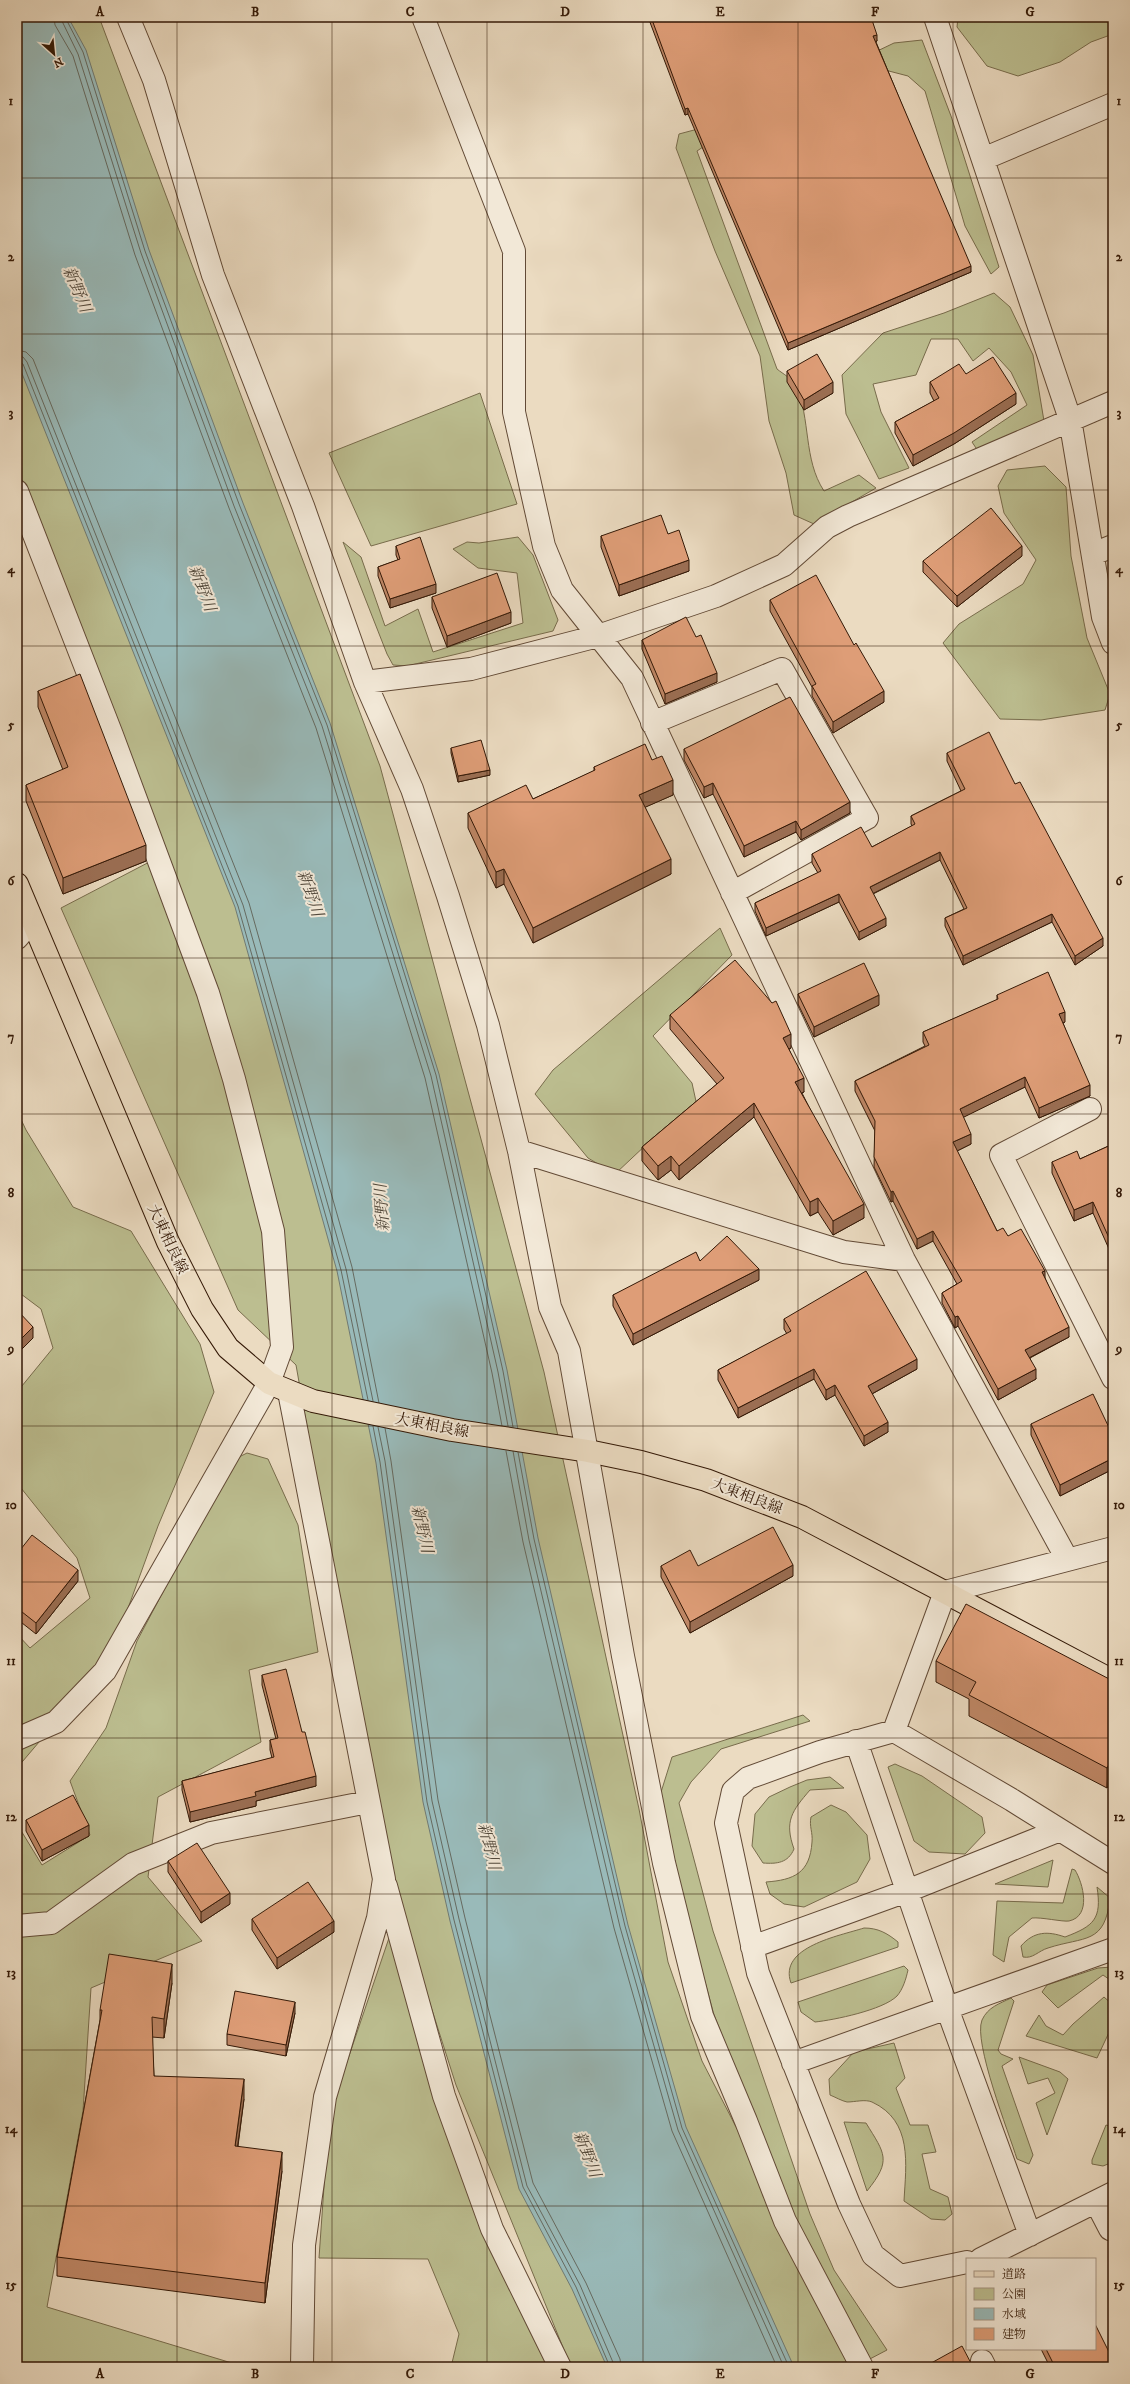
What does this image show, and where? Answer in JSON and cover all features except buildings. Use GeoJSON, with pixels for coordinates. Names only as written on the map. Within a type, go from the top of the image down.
{"type":"FeatureCollection","features":[{"type":"Feature","properties":{"kind":"main road","name":"大東相良線"},"geometry":{"type":"LineString","coordinates":[[17,884],[168,1242],[202,1309],[228,1348],[269,1383],[313,1401],[452,1430],[579,1449],[641,1462],[706,1480],[802,1517],[1113,1681]]}},
{"type":"Feature","properties":{"kind":"street"},"geometry":{"type":"LineString","coordinates":[[128,17],[154,80],[213,275],[303,506],[365,682],[412,788],[448,896],[488,1025],[519,1151],[550,1307],[569,1351],[579,1449],[623,1656],[658,1832],[702,2016],[746,2121],[784,2221],[862,2367]]}},
{"type":"Feature","properties":{"kind":"street"},"geometry":{"type":"LineString","coordinates":[[423,17],[514,251],[514,412],[544,546],[562,590],[632,678],[904,1260],[1067,1559]]}},
{"type":"Feature","properties":{"kind":"street"},"geometry":{"type":"LineString","coordinates":[[936,17],[1070,420],[1103,617],[1113,643]]}},
{"type":"Feature","properties":{"kind":"street"},"geometry":{"type":"LineString","coordinates":[[983,159],[1113,104]]}},
{"type":"Feature","properties":{"kind":"street"},"geometry":{"type":"LineString","coordinates":[[365,682],[471,669],[598,636],[716,596],[784,565],[827,527],[841,520],[1113,402]]}},
{"type":"Feature","properties":{"kind":"street"},"geometry":{"type":"LineString","coordinates":[[17,491],[109,728],[208,993],[234,1079],[273,1231],[282,1347],[269,1383],[105,1671],[56,1722],[17,1740]]}},
{"type":"Feature","properties":{"kind":"street"},"geometry":{"type":"LineString","coordinates":[[1092,554],[1113,546]]}},
{"type":"Feature","properties":{"kind":"street"},"geometry":{"type":"LineString","coordinates":[[652,723],[782,669],[867,818],[732,893]]}},
{"type":"Feature","properties":{"kind":"street"},"geometry":{"type":"LineString","coordinates":[[17,938],[32,921]]}},
{"type":"Feature","properties":{"kind":"street"},"geometry":{"type":"LineString","coordinates":[[1090,1109],[1001,1155],[1113,1378]]}},
{"type":"Feature","properties":{"kind":"street"},"geometry":{"type":"LineString","coordinates":[[519,1151],[844,1252],[904,1260]]}},
{"type":"Feature","properties":{"kind":"street"},"geometry":{"type":"LineString","coordinates":[[289,1392],[384,1879],[444,2096],[492,2229],[560,2367]]}},
{"type":"Feature","properties":{"kind":"street"},"geometry":{"type":"LineString","coordinates":[[894,1731],[945,1592],[1113,1548]]}},
{"type":"Feature","properties":{"kind":"street"},"geometry":{"type":"LineString","coordinates":[[966,2262],[900,2276],[874,2255],[849,2204],[758,1973],[726,1823],[733,1791],[748,1778],[820,1752],[894,1731],[1113,1863]]}},
{"type":"Feature","properties":{"kind":"street"},"geometry":{"type":"LineString","coordinates":[[856,1741],[947,2008],[1030,2235]]}},
{"type":"Feature","properties":{"kind":"street"},"geometry":{"type":"LineString","coordinates":[[17,1926],[51,1923],[133,1864],[210,1833],[368,1802]]}},
{"type":"Feature","properties":{"kind":"street"},"geometry":{"type":"LineString","coordinates":[[752,1946],[907,1891],[1060,1830]]}},
{"type":"Feature","properties":{"kind":"street"},"geometry":{"type":"LineString","coordinates":[[302,2367],[304,2245],[325,2097],[378,1918],[384,1879]]}},
{"type":"Feature","properties":{"kind":"street"},"geometry":{"type":"LineString","coordinates":[[793,2063],[1113,1949]]}},
{"type":"Feature","properties":{"kind":"street"},"geometry":{"type":"LineString","coordinates":[[983,2258],[1105,2197],[1110,2229],[1113,2230]]}},
{"type":"Feature","properties":{"kind":"green space"},"geometry":{"type":"Polygon","coordinates":[[[17,17],[99,17],[380,766],[544,1372],[639,1809],[668,1962],[702,2061],[860,2367],[571,2367],[456,2085],[393,1888],[368,1772],[296,1365],[238,1310],[61,908],[157,858],[46,553],[17,479],[17,17]]]}},
{"type":"Feature","properties":{"kind":"green space"},"geometry":{"type":"Polygon","coordinates":[[[958,17],[1113,17],[1113,34],[1091,42],[1060,62],[1018,76],[987,66],[957,27],[958,17]]]}},
{"type":"Feature","properties":{"kind":"green space"},"geometry":{"type":"Polygon","coordinates":[[[922,40],[951,116],[999,267],[991,274],[965,226],[925,91],[908,76],[885,70],[794,91],[894,43],[922,40]]]}},
{"type":"Feature","properties":{"kind":"green space"},"geometry":{"type":"Polygon","coordinates":[[[728,121],[727,131],[697,151],[777,369],[795,383],[801,399],[810,452],[817,479],[824,491],[859,475],[876,488],[814,524],[794,515],[786,473],[769,421],[760,356],[715,251],[676,148],[679,134],[728,121]]]}},
{"type":"Feature","properties":{"kind":"green space"},"geometry":{"type":"Polygon","coordinates":[[[994,293],[1010,307],[1033,355],[1044,421],[980,454],[972,442],[1027,405],[1011,372],[989,348],[973,361],[958,339],[931,339],[916,375],[873,384],[881,412],[909,468],[879,479],[846,414],[842,375],[883,333],[944,313],[994,293]]]}},
{"type":"Feature","properties":{"kind":"green space"},"geometry":{"type":"Polygon","coordinates":[[[480,393],[517,504],[371,546],[329,453],[480,393]]]}},
{"type":"Feature","properties":{"kind":"green space"},"geometry":{"type":"Polygon","coordinates":[[[1045,466],[1066,487],[1071,556],[1087,638],[1110,694],[1105,710],[1041,720],[1000,719],[943,643],[959,624],[1023,584],[1036,560],[1004,513],[998,486],[1007,470],[1045,466]]]}},
{"type":"Feature","properties":{"kind":"green space"},"geometry":{"type":"Polygon","coordinates":[[[518,537],[533,555],[558,620],[553,631],[407,666],[393,665],[387,654],[343,542],[361,557],[385,626],[418,609],[433,652],[523,623],[517,573],[478,568],[453,549],[467,542],[479,543],[518,537]]]}},
{"type":"Feature","properties":{"kind":"green space"},"geometry":{"type":"Polygon","coordinates":[[[720,928],[732,955],[653,1036],[692,1083],[697,1106],[648,1143],[615,1174],[588,1158],[535,1094],[553,1070],[720,928]]]}},
{"type":"Feature","properties":{"kind":"green space"},"geometry":{"type":"Polygon","coordinates":[[[17,1111],[26,1130],[73,1207],[131,1231],[200,1344],[214,1392],[158,1526],[116,1641],[56,1722],[17,1768],[17,1634],[30,1648],[90,1598],[77,1558],[17,1483],[17,1392],[53,1348],[41,1309],[17,1291],[17,1111]]]}},
{"type":"Feature","properties":{"kind":"green space"},"geometry":{"type":"Polygon","coordinates":[[[247,1453],[268,1459],[298,1525],[318,1652],[249,1670],[261,1742],[158,1797],[148,1877],[202,1941],[91,1988],[83,2111],[47,2307],[245,2367],[17,2367],[17,1824],[42,1865],[90,1835],[70,1781],[106,1728],[137,1641],[233,1460],[247,1453]]]}},
{"type":"Feature","properties":{"kind":"green space"},"geometry":{"type":"Polygon","coordinates":[[[803,1715],[810,1721],[721,1749],[691,1782],[679,1803],[713,1931],[810,2214],[834,2270],[887,2350],[866,2361],[796,2221],[714,2015],[657,1805],[672,1757],[803,1715]]]}},
{"type":"Feature","properties":{"kind":"green space"},"geometry":{"type":"Polygon","coordinates":[[[895,1764],[922,1776],[982,1817],[985,1833],[965,1854],[929,1852],[914,1841],[888,1767],[895,1764]]]}},
{"type":"Feature","properties":{"kind":"green space"},"geometry":{"type":"Polygon","coordinates":[[[830,1777],[844,1788],[810,1790],[798,1804],[790,1824],[791,1839],[794,1849],[792,1854],[782,1862],[763,1863],[752,1846],[755,1814],[769,1797],[807,1780],[830,1777]]]}},
{"type":"Feature","properties":{"kind":"green space"},"geometry":{"type":"Polygon","coordinates":[[[831,1805],[846,1812],[867,1835],[870,1859],[857,1882],[804,1907],[784,1904],[770,1894],[766,1882],[792,1877],[804,1868],[811,1853],[811,1817],[831,1805]]]}},
{"type":"Feature","properties":{"kind":"green space"},"geometry":{"type":"Polygon","coordinates":[[[1053,1860],[1048,1887],[995,1884],[1053,1860]]]}},
{"type":"Feature","properties":{"kind":"green space"},"geometry":{"type":"Polygon","coordinates":[[[1072,1869],[1075,1870],[1078,1876],[1083,1891],[1084,1898],[1081,1913],[1076,1918],[1069,1921],[1032,1918],[1009,1937],[1004,1962],[993,1955],[997,1901],[1063,1903],[1072,1869]]]}},
{"type":"Feature","properties":{"kind":"green space"},"geometry":{"type":"Polygon","coordinates":[[[1097,1887],[1110,1898],[1103,1924],[1098,1931],[1083,1939],[1048,1948],[1030,1957],[1023,1957],[1021,1946],[1031,1937],[1047,1933],[1065,1937],[1089,1925],[1097,1914],[1097,1887]]]}},
{"type":"Feature","properties":{"kind":"green space"},"geometry":{"type":"Polygon","coordinates":[[[864,1928],[878,1930],[886,1934],[898,1942],[898,1947],[791,1983],[789,1971],[793,1960],[802,1952],[826,1939],[864,1928]]]}},
{"type":"Feature","properties":{"kind":"green space"},"geometry":{"type":"Polygon","coordinates":[[[390,1935],[484,2207],[561,2367],[451,2367],[459,2334],[428,2259],[319,2258],[329,2115],[390,1935]]]}},
{"type":"Feature","properties":{"kind":"green space"},"geometry":{"type":"Polygon","coordinates":[[[904,1966],[908,1970],[901,1990],[897,1996],[881,2006],[846,2017],[815,2022],[801,2012],[798,2002],[904,1966]]]}},
{"type":"Feature","properties":{"kind":"green space"},"geometry":{"type":"Polygon","coordinates":[[[1112,1967],[1113,1982],[1103,1975],[1058,2008],[1042,1992],[1047,1985],[1098,1968],[1112,1967]]]}},
{"type":"Feature","properties":{"kind":"green space"},"geometry":{"type":"Polygon","coordinates":[[[1104,1997],[1113,2005],[1113,2024],[1097,2058],[1026,2036],[1039,2015],[1046,2026],[1063,2035],[1073,2024],[1104,1997]]]}},
{"type":"Feature","properties":{"kind":"green space"},"geometry":{"type":"Polygon","coordinates":[[[1011,1998],[1014,2001],[998,2050],[1001,2054],[1013,2059],[1002,2066],[1033,2155],[1029,2164],[1017,2159],[987,2067],[981,2031],[982,2020],[987,2012],[994,2006],[1011,1998]]]}},
{"type":"Feature","properties":{"kind":"green space"},"geometry":{"type":"Polygon","coordinates":[[[894,2043],[905,2078],[896,2088],[910,2125],[928,2125],[936,2152],[922,2154],[930,2189],[948,2197],[952,2214],[945,2220],[931,2219],[904,2201],[906,2158],[901,2132],[895,2120],[885,2110],[872,2102],[847,2102],[830,2095],[829,2079],[854,2052],[894,2043]]]}},
{"type":"Feature","properties":{"kind":"green space"},"geometry":{"type":"Polygon","coordinates":[[[1019,2057],[1060,2072],[1068,2079],[1047,2135],[1036,2103],[1055,2093],[1048,2078],[1028,2084],[1019,2057]]]}},
{"type":"Feature","properties":{"kind":"green space"},"geometry":{"type":"Polygon","coordinates":[[[844,2122],[866,2123],[878,2142],[881,2150],[883,2164],[880,2172],[867,2191],[844,2122]]]}},
{"type":"Feature","properties":{"kind":"green space"},"geometry":{"type":"Polygon","coordinates":[[[1106,2125],[1113,2127],[1113,2162],[1103,2166],[1092,2164],[1092,2160],[1106,2125]]]}},
{"type":"Feature","properties":{"kind":"water","name":"新野川"},"geometry":{"type":"Polygon","coordinates":[[[17,17],[68,17],[86,50],[149,250],[243,503],[330,723],[439,1074],[507,1370],[538,1538],[628,1925],[686,2127],[794,2367],[607,2367],[572,2289],[519,2189],[450,1921],[423,1802],[376,1463],[337,1271],[235,907],[17,361],[17,17]]]}}]}
